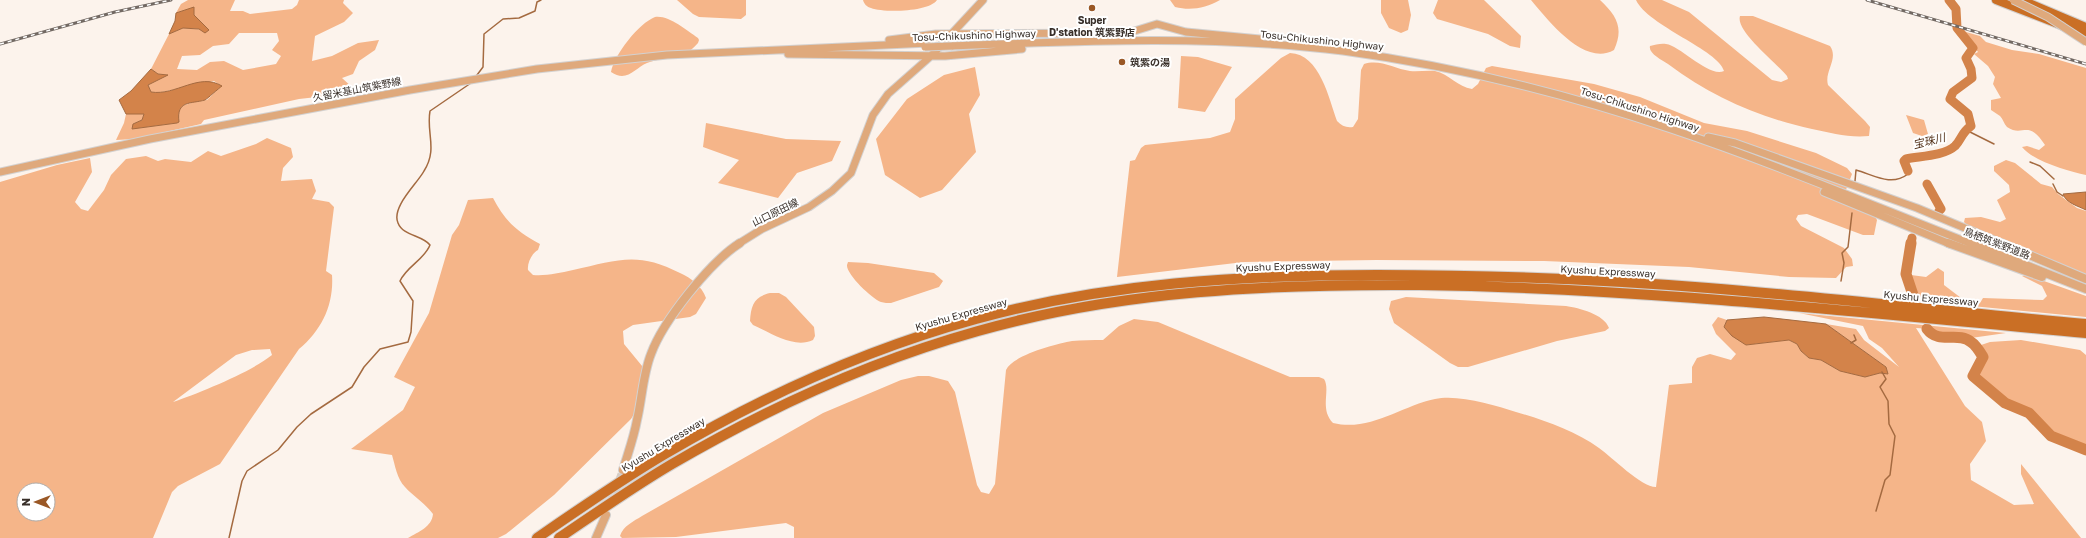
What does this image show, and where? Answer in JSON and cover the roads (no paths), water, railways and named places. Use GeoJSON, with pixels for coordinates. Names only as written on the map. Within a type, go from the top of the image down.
{"type":"FeatureCollection","features":[{"type":"Feature","properties":{"kind":"highway"},"geometry":{"type":"LineString","coordinates":[[1996,0],[2086,35]]}},
{"type":"Feature","properties":{"kind":"highway"},"geometry":{"type":"LineString","coordinates":[[2022,0],[2086,26]]}},
{"type":"Feature","properties":{"kind":"highway","name":"Kyushu Expressway"},"geometry":{"type":"LineString","coordinates":[[537,538],[664,455],[732,417],[812,379],[894,346],[976,319],[1057,300],[1105,292],[1180,282],[1301,275],[1501,276],[1739,291],[2086,324]]}},
{"type":"Feature","properties":{"kind":"highway","name":"Kyushu Expressway"},"geometry":{"type":"LineString","coordinates":[[558,538],[629,490],[684,457],[736,428],[816,390],[898,357],[980,330],[1061,311],[1122,300],[1182,292],[1303,285],[1505,286],[1758,302],[2086,333]]}},
{"type":"Feature","properties":{"kind":"main road","name":"山口原田線"},"geometry":{"type":"LineString","coordinates":[[623,470],[637,422],[650,356],[656,342],[695,285],[729,250],[762,229],[809,207],[832,191],[852,173],[874,114],[888,94],[931,56],[983,0]]}},
{"type":"Feature","properties":{"kind":"main road"},"geometry":{"type":"LineString","coordinates":[[2013,0],[2048,17],[2086,42]]}},
{"type":"Feature","properties":{"kind":"main road"},"geometry":{"type":"LineString","coordinates":[[775,51],[952,34],[1040,35],[1128,33],[1138,31],[1148,25],[1156,24],[1165,24],[1186,32],[1238,34],[1263,40]]}},
{"type":"Feature","properties":{"kind":"main road","name":"Tosu-Chikushino Highway"},"geometry":{"type":"LineString","coordinates":[[719,54],[1119,36],[1174,35],[1263,40],[1340,47],[1481,71],[1604,103],[1707,137],[1901,214]]}},
{"type":"Feature","properties":{"kind":"main road"},"geometry":{"type":"LineString","coordinates":[[775,51],[931,56],[1124,40]]}},
{"type":"Feature","properties":{"kind":"main road","name":"Tosu-Chikushino Highway"},"geometry":{"type":"LineString","coordinates":[[953,44],[1124,40],[1218,40],[1340,51],[1429,64],[1569,97],[1647,120],[1901,214]]}},
{"type":"Feature","properties":{"kind":"main road","name":"久留米基山筑紫野線"},"geometry":{"type":"LineString","coordinates":[[0,172],[80,153],[484,78],[690,55],[719,54]]}},
{"type":"Feature","properties":{"kind":"main road","name":"久留米基山筑紫野線"},"geometry":{"type":"LineString","coordinates":[[0,176],[99,154],[448,84]]}},
{"type":"Feature","properties":{"kind":"main road"},"geometry":{"type":"LineString","coordinates":[[1707,137],[1735,143],[1904,203],[2086,279]]}},
{"type":"Feature","properties":{"kind":"main road"},"geometry":{"type":"LineString","coordinates":[[1715,144],[1924,235],[2086,294]]}},
{"type":"Feature","properties":{"kind":"main road","name":"鳥栖筑紫野道路"},"geometry":{"type":"LineString","coordinates":[[1901,214],[2086,289]]}},
{"type":"Feature","properties":{"kind":"main road","name":"鳥栖筑紫野道路"},"geometry":{"type":"LineString","coordinates":[[1935,228],[2086,284]]}},
{"type":"Feature","properties":{"kind":"main road"},"geometry":{"type":"LineString","coordinates":[[596,538],[602,528],[606,515]]}},
{"type":"Feature","properties":{"kind":"waterway"},"geometry":{"type":"LineString","coordinates":[[477,75],[483,67],[484,34],[503,19],[519,18],[535,11],[537,2],[541,0]]}},
{"type":"Feature","properties":{"kind":"waterway","name":"宝珠川"},"geometry":{"type":"LineString","coordinates":[[1908,171],[1904,161],[1906,159],[1945,152],[1955,146],[1965,131],[1971,126],[1968,114],[1950,99],[1953,92],[1972,78],[1971,69],[1966,58],[1973,48],[1957,28],[1956,9],[1949,0]]}},
{"type":"Feature","properties":{"kind":"waterway"},"geometry":{"type":"LineString","coordinates":[[229,538],[242,481],[247,471],[278,450],[297,427],[311,414],[352,387],[364,367],[380,349],[408,342],[411,332],[413,301],[400,281],[407,271],[424,255],[430,245],[422,239],[404,231],[400,227],[397,217],[398,210],[401,203],[421,176],[428,163],[431,148],[429,127],[430,111],[471,83]]}},
{"type":"Feature","properties":{"kind":"waterway"},"geometry":{"type":"LineString","coordinates":[[1969,129],[1970,132],[1994,144]]}},
{"type":"Feature","properties":{"kind":"waterway"},"geometry":{"type":"LineString","coordinates":[[2030,162],[2040,166],[2054,179]]}},
{"type":"Feature","properties":{"kind":"waterway"},"geometry":{"type":"LineString","coordinates":[[1855,181],[1856,170],[1889,180],[1902,178],[1908,174],[1908,171]]}},
{"type":"Feature","properties":{"kind":"waterway","name":"宝珠川"},"geometry":{"type":"LineString","coordinates":[[1927,184],[1941,209],[1939,211]]}},
{"type":"Feature","properties":{"kind":"waterway"},"geometry":{"type":"LineString","coordinates":[[2053,184],[2057,192],[2063,196]]}},
{"type":"Feature","properties":{"kind":"waterway"},"geometry":{"type":"LineString","coordinates":[[1841,281],[1844,263],[1842,253],[1848,247],[1852,213]]}},
{"type":"Feature","properties":{"kind":"waterway","name":"宝珠川"},"geometry":{"type":"LineString","coordinates":[[1911,244],[1912,238]]}},
{"type":"Feature","properties":{"kind":"waterway","name":"宝珠川"},"geometry":{"type":"LineString","coordinates":[[1911,243],[1906,274],[1914,298]]}},
{"type":"Feature","properties":{"kind":"waterway","name":"宝珠川"},"geometry":{"type":"LineString","coordinates":[[1927,329],[1932,334],[1937,336],[1966,339],[1973,343],[1983,357],[1973,376],[2005,403],[2029,413],[2051,436],[2086,450]]}},
{"type":"Feature","properties":{"kind":"waterway"},"geometry":{"type":"LineString","coordinates":[[1851,343],[1856,340],[1854,335]]}},
{"type":"Feature","properties":{"kind":"waterway"},"geometry":{"type":"LineString","coordinates":[[1876,511],[1885,480],[1890,475],[1895,436],[1889,424],[1888,401],[1880,387],[1886,379],[1882,372]]}},
{"type":"Feature","properties":{"kind":"tunnel"},"geometry":{"type":"LineString","coordinates":[[610,505],[623,470]]}},
{"type":"Feature","properties":{"kind":"railway"},"geometry":{"type":"LineString","coordinates":[[0,44],[115,12],[171,0]]}},
{"type":"Feature","properties":{"kind":"railway"},"geometry":{"type":"LineString","coordinates":[[1867,0],[2086,64]]}},
{"type":"Feature","properties":{"kind":"place","name":"Super D'station 筑紫野店"},"geometry":{"type":"Point","coordinates":[1092,8]}},
{"type":"Feature","properties":{"kind":"place","name":"筑紫の湯"},"geometry":{"type":"Point","coordinates":[1122,62]}}]}
